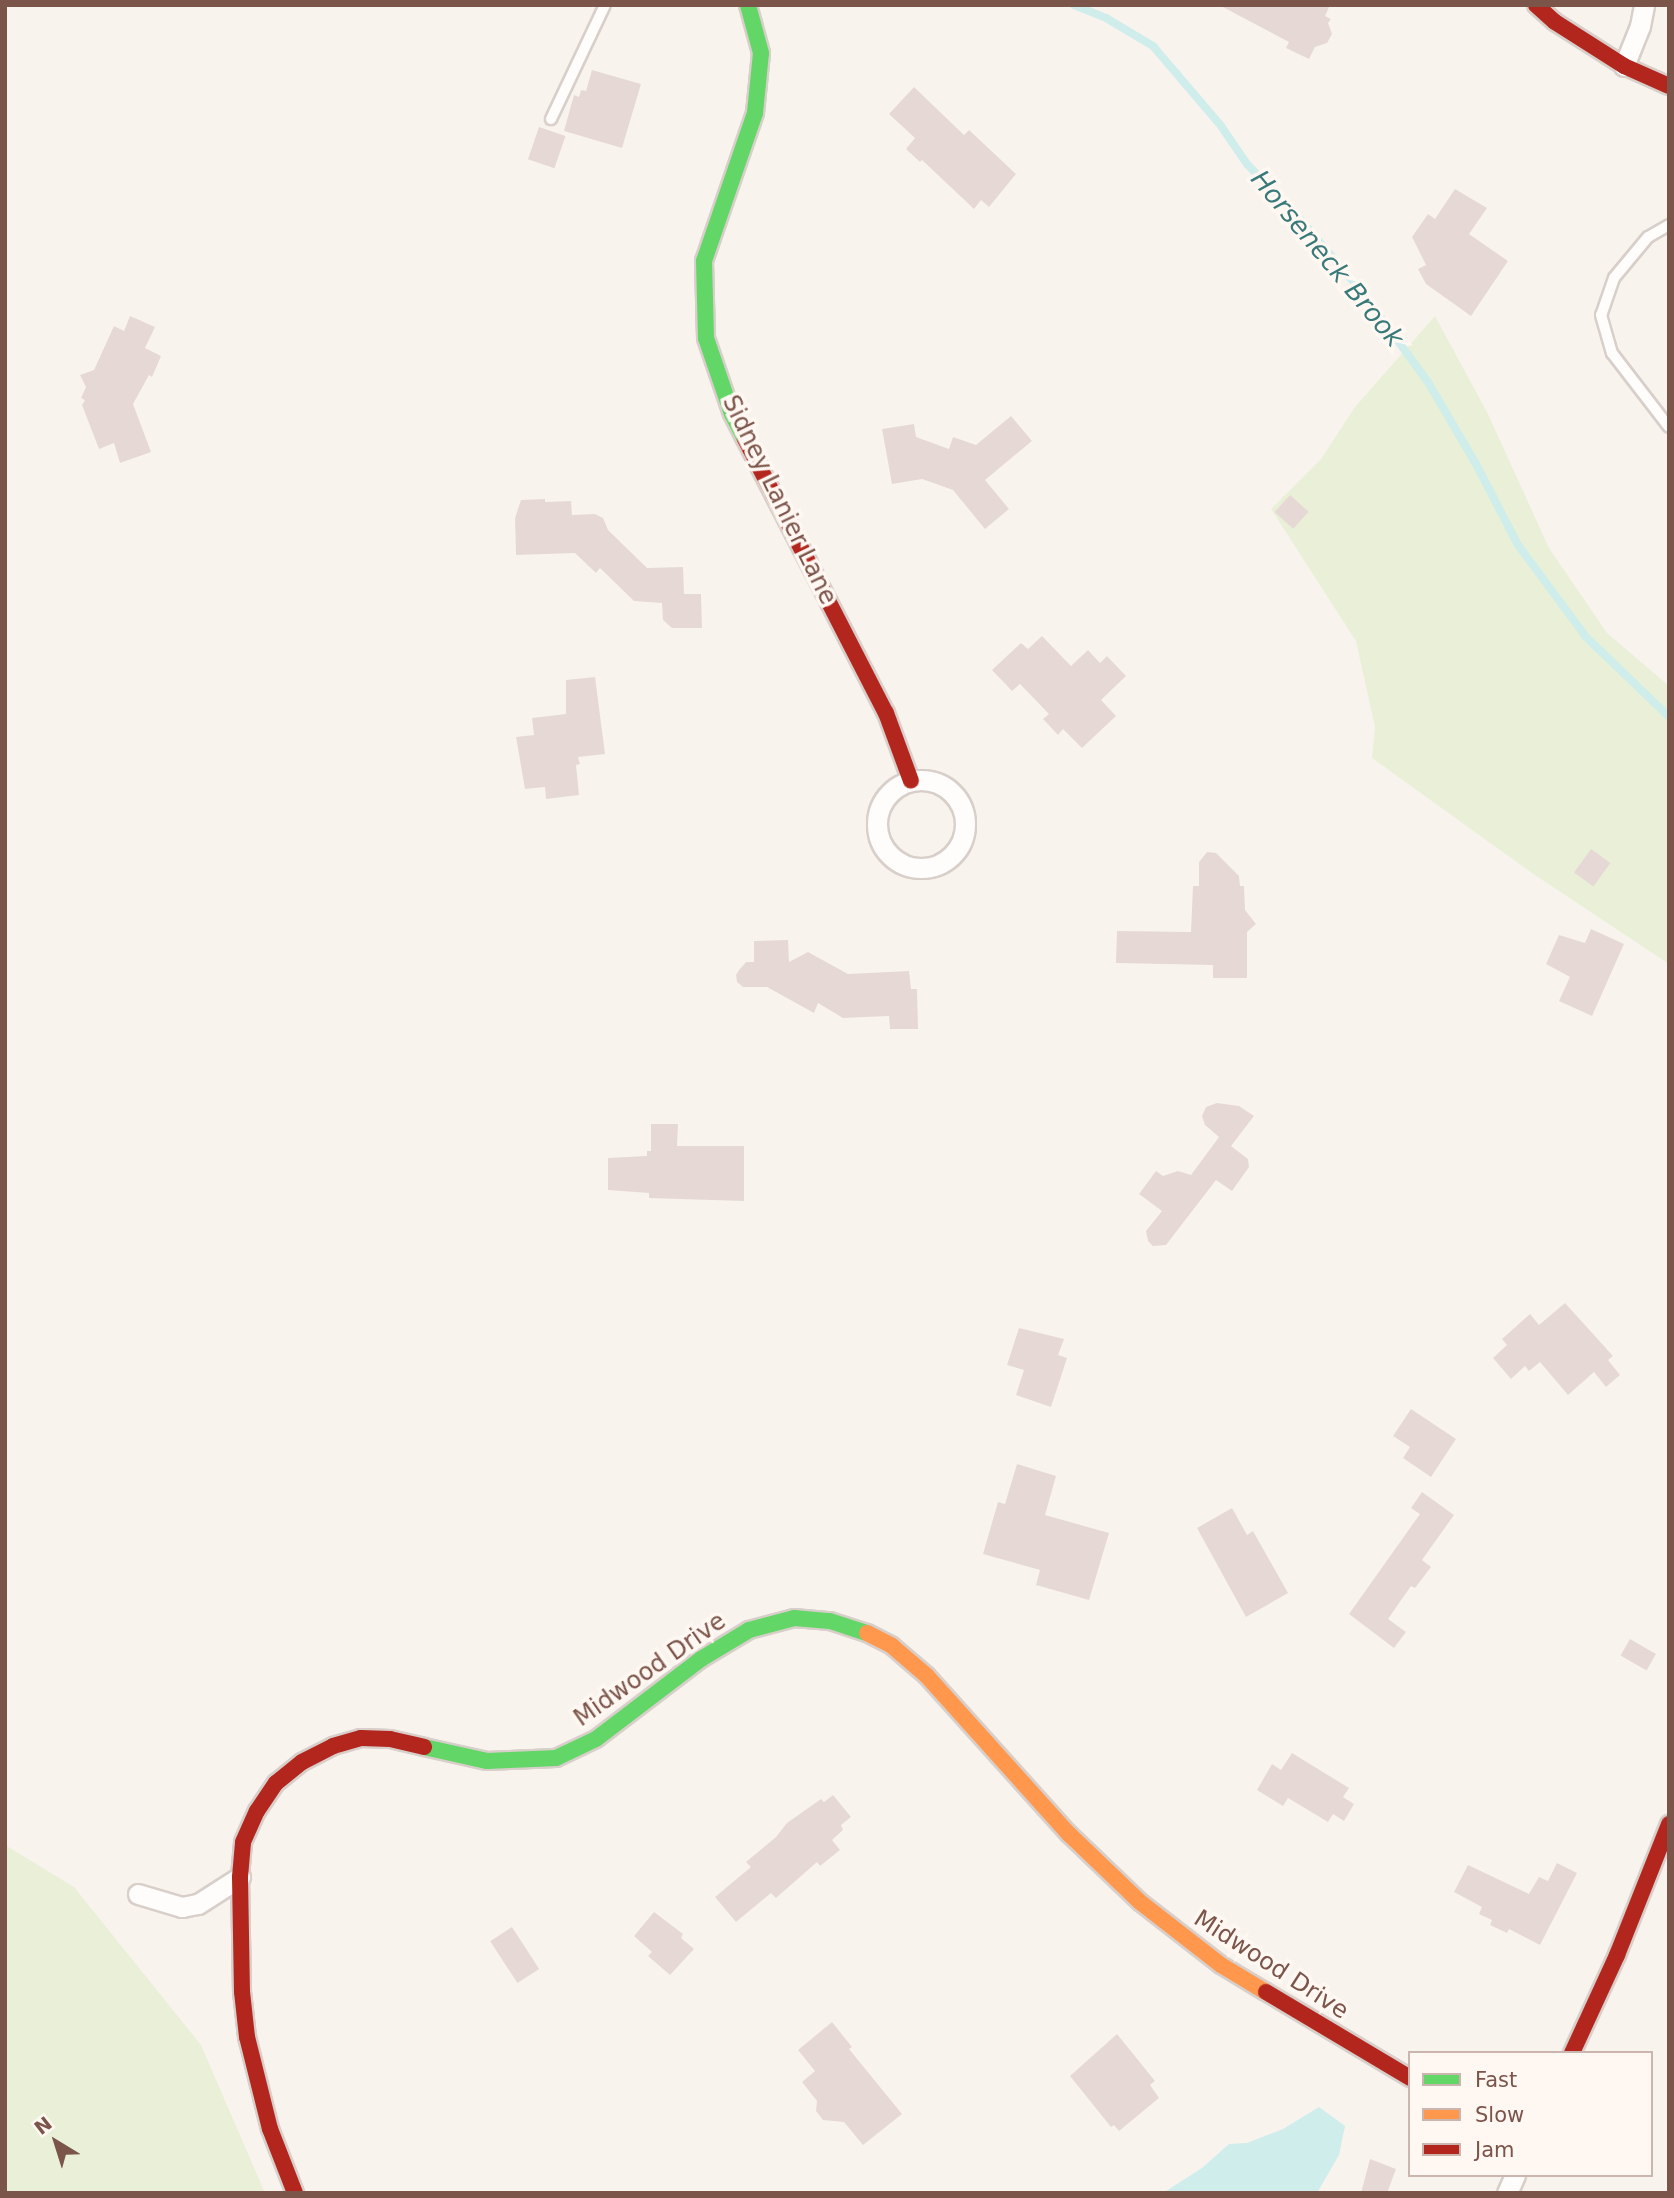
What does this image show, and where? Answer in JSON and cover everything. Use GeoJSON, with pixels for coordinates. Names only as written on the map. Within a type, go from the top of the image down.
{"type":"FeatureCollection","features":[{"type":"Feature","properties":{"kind":"street","name":"Sidney Lanier Lane"},"geometry":{"type":"LineString","coordinates":[[748,5],[761,53],[755,113],[704,261],[706,338],[732,414],[886,713],[911,781]]}},
{"type":"Feature","properties":{"kind":"street"},"geometry":{"type":"LineString","coordinates":[[1536,5],[1555,22],[1625,66],[1669,86]]}},
{"type":"Feature","properties":{"kind":"street"},"geometry":{"type":"LineString","coordinates":[[1625,66],[1640,26],[1644,5]]}},
{"type":"Feature","properties":{"kind":"street"},"geometry":{"type":"LineString","coordinates":[[911,781],[932,781],[942,785],[960,801],[965,816],[963,839],[953,856],[933,867],[904,866],[887,854],[878,837],[877,818],[882,803],[891,791],[911,781]]}},
{"type":"Feature","properties":{"kind":"street","name":"Midwood Drive"},"geometry":{"type":"LineString","coordinates":[[295,2193],[270,2129],[247,2037],[242,1992],[240,1877],[243,1842],[257,1811],[276,1783],[302,1762],[333,1746],[361,1738],[390,1739],[487,1761],[556,1758],[596,1739],[701,1659],[749,1630],[794,1618],[830,1621],[861,1630],[892,1646],[927,1676],[1069,1834],[1140,1902],[1220,1965],[1408,2077]]}},
{"type":"Feature","properties":{"kind":"street"},"geometry":{"type":"LineString","coordinates":[[1573,2051],[1617,1955],[1669,1824]]}},
{"type":"Feature","properties":{"kind":"street"},"geometry":{"type":"LineString","coordinates":[[138,1894],[182,1907],[198,1904],[240,1877]]}},
{"type":"Feature","properties":{"kind":"street"},"geometry":{"type":"LineString","coordinates":[[1507,2193],[1514,2177]]}},
{"type":"Feature","properties":{"kind":"lane"},"geometry":{"type":"LineString","coordinates":[[551,119],[606,5]]}},
{"type":"Feature","properties":{"kind":"lane"},"geometry":{"type":"LineString","coordinates":[[1669,225],[1648,237],[1614,278],[1601,315],[1612,353],[1669,427]]}},
{"type":"Feature","properties":{"kind":"green space"},"geometry":{"type":"Polygon","coordinates":[[[1435,316],[1488,414],[1549,548],[1607,633],[1669,686],[1669,964],[1532,873],[1372,758],[1375,727],[1356,641],[1271,509],[1321,459],[1355,407],[1435,316]]]}},
{"type":"Feature","properties":{"kind":"green space"},"geometry":{"type":"Polygon","coordinates":[[[5,1845],[74,1887],[201,2045],[265,2193],[5,2193],[5,1845]]]}},
{"type":"Feature","properties":{"kind":"water"},"geometry":{"type":"Polygon","coordinates":[[[1319,2107],[1345,2126],[1339,2155],[1317,2193],[1163,2193],[1202,2168],[1229,2144],[1247,2143],[1283,2129],[1319,2107]]]}},
{"type":"Feature","properties":{"kind":"building"},"geometry":{"type":"Polygon","coordinates":[[[1219,5],[1330,5],[1325,16],[1331,19],[1328,23],[1332,34],[1327,43],[1315,47],[1309,59],[1286,48],[1289,42],[1219,5]]]}},
{"type":"Feature","properties":{"kind":"building"},"geometry":{"type":"Polygon","coordinates":[[[592,70],[641,84],[622,148],[564,131],[574,95],[579,97],[581,90],[586,91],[592,70]]]}},
{"type":"Feature","properties":{"kind":"building"},"geometry":{"type":"Polygon","coordinates":[[[914,87],[964,135],[969,130],[1016,174],[989,207],[981,200],[974,209],[922,160],[920,162],[906,149],[915,138],[889,114],[914,87]]]}},
{"type":"Feature","properties":{"kind":"building"},"geometry":{"type":"Polygon","coordinates":[[[539,127],[565,136],[554,168],[528,159],[539,127]]]}},
{"type":"Feature","properties":{"kind":"building"},"geometry":{"type":"Polygon","coordinates":[[[1455,189],[1487,208],[1469,234],[1508,261],[1471,316],[1426,284],[1418,269],[1426,265],[1412,237],[1428,214],[1435,219],[1455,189]]]}},
{"type":"Feature","properties":{"kind":"building"},"geometry":{"type":"Polygon","coordinates":[[[130,316],[155,327],[145,348],[161,356],[152,377],[149,375],[133,404],[151,452],[120,463],[114,443],[99,449],[82,405],[85,400],[81,398],[86,387],[80,375],[94,370],[114,326],[124,331],[130,316]]]}},
{"type":"Feature","properties":{"kind":"building"},"geometry":{"type":"Polygon","coordinates":[[[1011,416],[1032,441],[985,480],[1009,509],[985,529],[953,490],[922,479],[892,484],[882,429],[914,424],[916,437],[949,449],[953,437],[976,445],[1011,416]]]}},
{"type":"Feature","properties":{"kind":"building"},"geometry":{"type":"Polygon","coordinates":[[[1290,495],[1309,512],[1293,529],[1275,512],[1290,495]]]}},
{"type":"Feature","properties":{"kind":"building"},"geometry":{"type":"Polygon","coordinates":[[[545,499],[545,502],[571,501],[572,515],[595,514],[603,518],[608,530],[647,568],[683,567],[684,594],[701,594],[702,628],[672,628],[663,620],[662,603],[634,601],[600,568],[596,573],[575,553],[516,555],[515,518],[521,500],[545,499]]]}},
{"type":"Feature","properties":{"kind":"building"},"geometry":{"type":"Polygon","coordinates":[[[1042,636],[1071,666],[1088,650],[1100,663],[1107,656],[1126,676],[1101,700],[1116,716],[1082,748],[1063,729],[1058,735],[1043,719],[1049,714],[1020,684],[1012,691],[992,670],[1021,643],[1028,649],[1042,636]]]}},
{"type":"Feature","properties":{"kind":"building"},"geometry":{"type":"Polygon","coordinates":[[[595,677],[605,754],[578,757],[580,764],[576,765],[579,795],[546,799],[545,787],[525,789],[516,737],[534,735],[532,718],[566,714],[566,680],[595,677]]]}},
{"type":"Feature","properties":{"kind":"building"},"geometry":{"type":"Polygon","coordinates":[[[1591,849],[1610,863],[1593,887],[1574,872],[1591,849]]]}},
{"type":"Feature","properties":{"kind":"building"},"geometry":{"type":"Polygon","coordinates":[[[1207,852],[1216,853],[1239,876],[1240,886],[1244,886],[1245,910],[1256,924],[1247,932],[1247,978],[1213,978],[1213,965],[1116,963],[1117,931],[1191,932],[1193,886],[1199,886],[1199,862],[1207,852]]]}},
{"type":"Feature","properties":{"kind":"building"},"geometry":{"type":"Polygon","coordinates":[[[1591,929],[1624,944],[1592,1016],[1559,1001],[1570,977],[1546,964],[1559,935],[1585,943],[1591,929]]]}},
{"type":"Feature","properties":{"kind":"building"},"geometry":{"type":"Polygon","coordinates":[[[788,940],[789,962],[808,952],[848,974],[909,971],[911,989],[917,989],[918,1029],[890,1029],[889,1016],[843,1018],[818,1003],[814,1013],[767,987],[743,987],[737,982],[736,975],[739,970],[746,962],[754,962],[754,941],[788,940]]]}},
{"type":"Feature","properties":{"kind":"building"},"geometry":{"type":"Polygon","coordinates":[[[1217,1103],[1239,1106],[1254,1116],[1231,1146],[1248,1159],[1249,1167],[1232,1191],[1216,1180],[1166,1245],[1153,1246],[1148,1241],[1146,1231],[1162,1211],[1139,1194],[1156,1171],[1163,1176],[1178,1171],[1191,1175],[1219,1137],[1205,1125],[1202,1116],[1206,1107],[1217,1103]]]}},
{"type":"Feature","properties":{"kind":"building"},"geometry":{"type":"Polygon","coordinates":[[[651,1124],[678,1124],[677,1146],[744,1146],[744,1201],[649,1198],[649,1193],[608,1190],[608,1158],[647,1156],[647,1151],[651,1151],[651,1124]]]}},
{"type":"Feature","properties":{"kind":"building"},"geometry":{"type":"Polygon","coordinates":[[[1565,1303],[1613,1356],[1608,1360],[1620,1375],[1606,1387],[1594,1372],[1568,1395],[1540,1362],[1529,1371],[1525,1366],[1511,1379],[1493,1358],[1507,1345],[1502,1339],[1530,1314],[1539,1325],[1565,1303]]]}},
{"type":"Feature","properties":{"kind":"building"},"geometry":{"type":"Polygon","coordinates":[[[1019,1328],[1064,1339],[1058,1355],[1067,1358],[1051,1407],[1016,1395],[1024,1370],[1007,1365],[1019,1328]]]}},
{"type":"Feature","properties":{"kind":"building"},"geometry":{"type":"Polygon","coordinates":[[[1411,1409],[1456,1439],[1431,1477],[1403,1458],[1410,1447],[1393,1436],[1411,1409]]]}},
{"type":"Feature","properties":{"kind":"building"},"geometry":{"type":"Polygon","coordinates":[[[1017,1464],[1056,1476],[1045,1515],[1109,1533],[1089,1600],[1036,1585],[1040,1570],[983,1554],[998,1502],[1005,1504],[1017,1464]]]}},
{"type":"Feature","properties":{"kind":"building"},"geometry":{"type":"Polygon","coordinates":[[[1422,1492],[1454,1515],[1422,1560],[1431,1567],[1415,1588],[1411,1586],[1388,1619],[1406,1632],[1394,1648],[1349,1614],[1420,1514],[1411,1508],[1422,1492]]]}},
{"type":"Feature","properties":{"kind":"building"},"geometry":{"type":"Polygon","coordinates":[[[1232,1508],[1247,1535],[1253,1531],[1288,1593],[1246,1617],[1197,1528],[1232,1508]]]}},
{"type":"Feature","properties":{"kind":"building"},"geometry":{"type":"Polygon","coordinates":[[[1630,1639],[1656,1654],[1646,1670],[1620,1655],[1630,1639]]]}},
{"type":"Feature","properties":{"kind":"building"},"geometry":{"type":"Polygon","coordinates":[[[1292,1753],[1349,1788],[1343,1797],[1354,1804],[1344,1821],[1333,1814],[1328,1822],[1288,1798],[1283,1806],[1257,1790],[1272,1764],[1281,1770],[1292,1753]]]}},
{"type":"Feature","properties":{"kind":"building"},"geometry":{"type":"Polygon","coordinates":[[[833,1795],[851,1817],[841,1825],[843,1830],[832,1840],[840,1850],[820,1866],[817,1862],[776,1898],[771,1893],[736,1922],[715,1897],[751,1867],[746,1862],[776,1837],[787,1823],[821,1799],[824,1802],[833,1795]]]}},
{"type":"Feature","properties":{"kind":"building"},"geometry":{"type":"Polygon","coordinates":[[[1557,1863],[1577,1873],[1540,1945],[1509,1929],[1507,1933],[1490,1925],[1492,1920],[1479,1914],[1482,1907],[1454,1892],[1468,1865],[1529,1894],[1539,1877],[1548,1881],[1557,1863]]]}},
{"type":"Feature","properties":{"kind":"building"},"geometry":{"type":"Polygon","coordinates":[[[654,1912],[683,1934],[681,1938],[694,1949],[670,1975],[648,1956],[652,1952],[634,1936],[654,1912]]]}},
{"type":"Feature","properties":{"kind":"building"},"geometry":{"type":"Polygon","coordinates":[[[512,1927],[539,1969],[517,1983],[490,1941],[512,1927]]]}},
{"type":"Feature","properties":{"kind":"building"},"geometry":{"type":"Polygon","coordinates":[[[832,2022],[852,2047],[849,2049],[902,2114],[863,2145],[844,2122],[823,2120],[816,2111],[817,2101],[802,2082],[815,2071],[798,2050],[832,2022]]]}},
{"type":"Feature","properties":{"kind":"building"},"geometry":{"type":"Polygon","coordinates":[[[1117,2034],[1155,2081],[1150,2085],[1159,2098],[1119,2131],[1114,2125],[1111,2127],[1070,2076],[1117,2034]]]}},
{"type":"Feature","properties":{"kind":"building"},"geometry":{"type":"Polygon","coordinates":[[[1370,2159],[1396,2169],[1387,2193],[1361,2193],[1370,2159]]]}},
{"type":"Feature","properties":{"kind":"waterway","name":"Horseneck Brook"},"geometry":{"type":"LineString","coordinates":[[1074,5],[1106,18],[1153,46],[1221,126],[1247,164],[1301,220],[1363,293],[1428,382],[1476,464],[1518,545],[1586,637],[1669,717]]}},
{"type":"Feature","properties":{"kind":"traffic: fast"},"geometry":{"type":"LineString","coordinates":[[745,439],[732,414],[706,338],[704,261],[755,113],[761,53],[748,5]]}},
{"type":"Feature","properties":{"kind":"traffic: fast"},"geometry":{"type":"LineString","coordinates":[[424,1747],[487,1761],[556,1758],[596,1739],[701,1659],[749,1630],[794,1618],[830,1621],[867,1633]]}},
{"type":"Feature","properties":{"kind":"traffic: slow"},"geometry":{"type":"LineString","coordinates":[[867,1633],[892,1646],[927,1676],[1069,1834],[1140,1902],[1221,1965],[1266,1992]]}},
{"type":"Feature","properties":{"kind":"traffic: jam"},"geometry":{"type":"LineString","coordinates":[[1536,5],[1555,22],[1624,66],[1669,86]]}},
{"type":"Feature","properties":{"kind":"traffic: jam"},"geometry":{"type":"LineString","coordinates":[[745,439],[886,713],[911,781]]}},
{"type":"Feature","properties":{"kind":"traffic: jam"},"geometry":{"type":"LineString","coordinates":[[295,2193],[270,2129],[247,2037],[242,1992],[240,1877],[243,1842],[257,1811],[276,1783],[302,1762],[333,1746],[361,1738],[390,1739],[424,1747]]}},
{"type":"Feature","properties":{"kind":"traffic: jam"},"geometry":{"type":"LineString","coordinates":[[1573,2051],[1617,1955],[1669,1824]]}},
{"type":"Feature","properties":{"kind":"traffic: jam"},"geometry":{"type":"LineString","coordinates":[[1266,1992],[1408,2077]]}}]}
